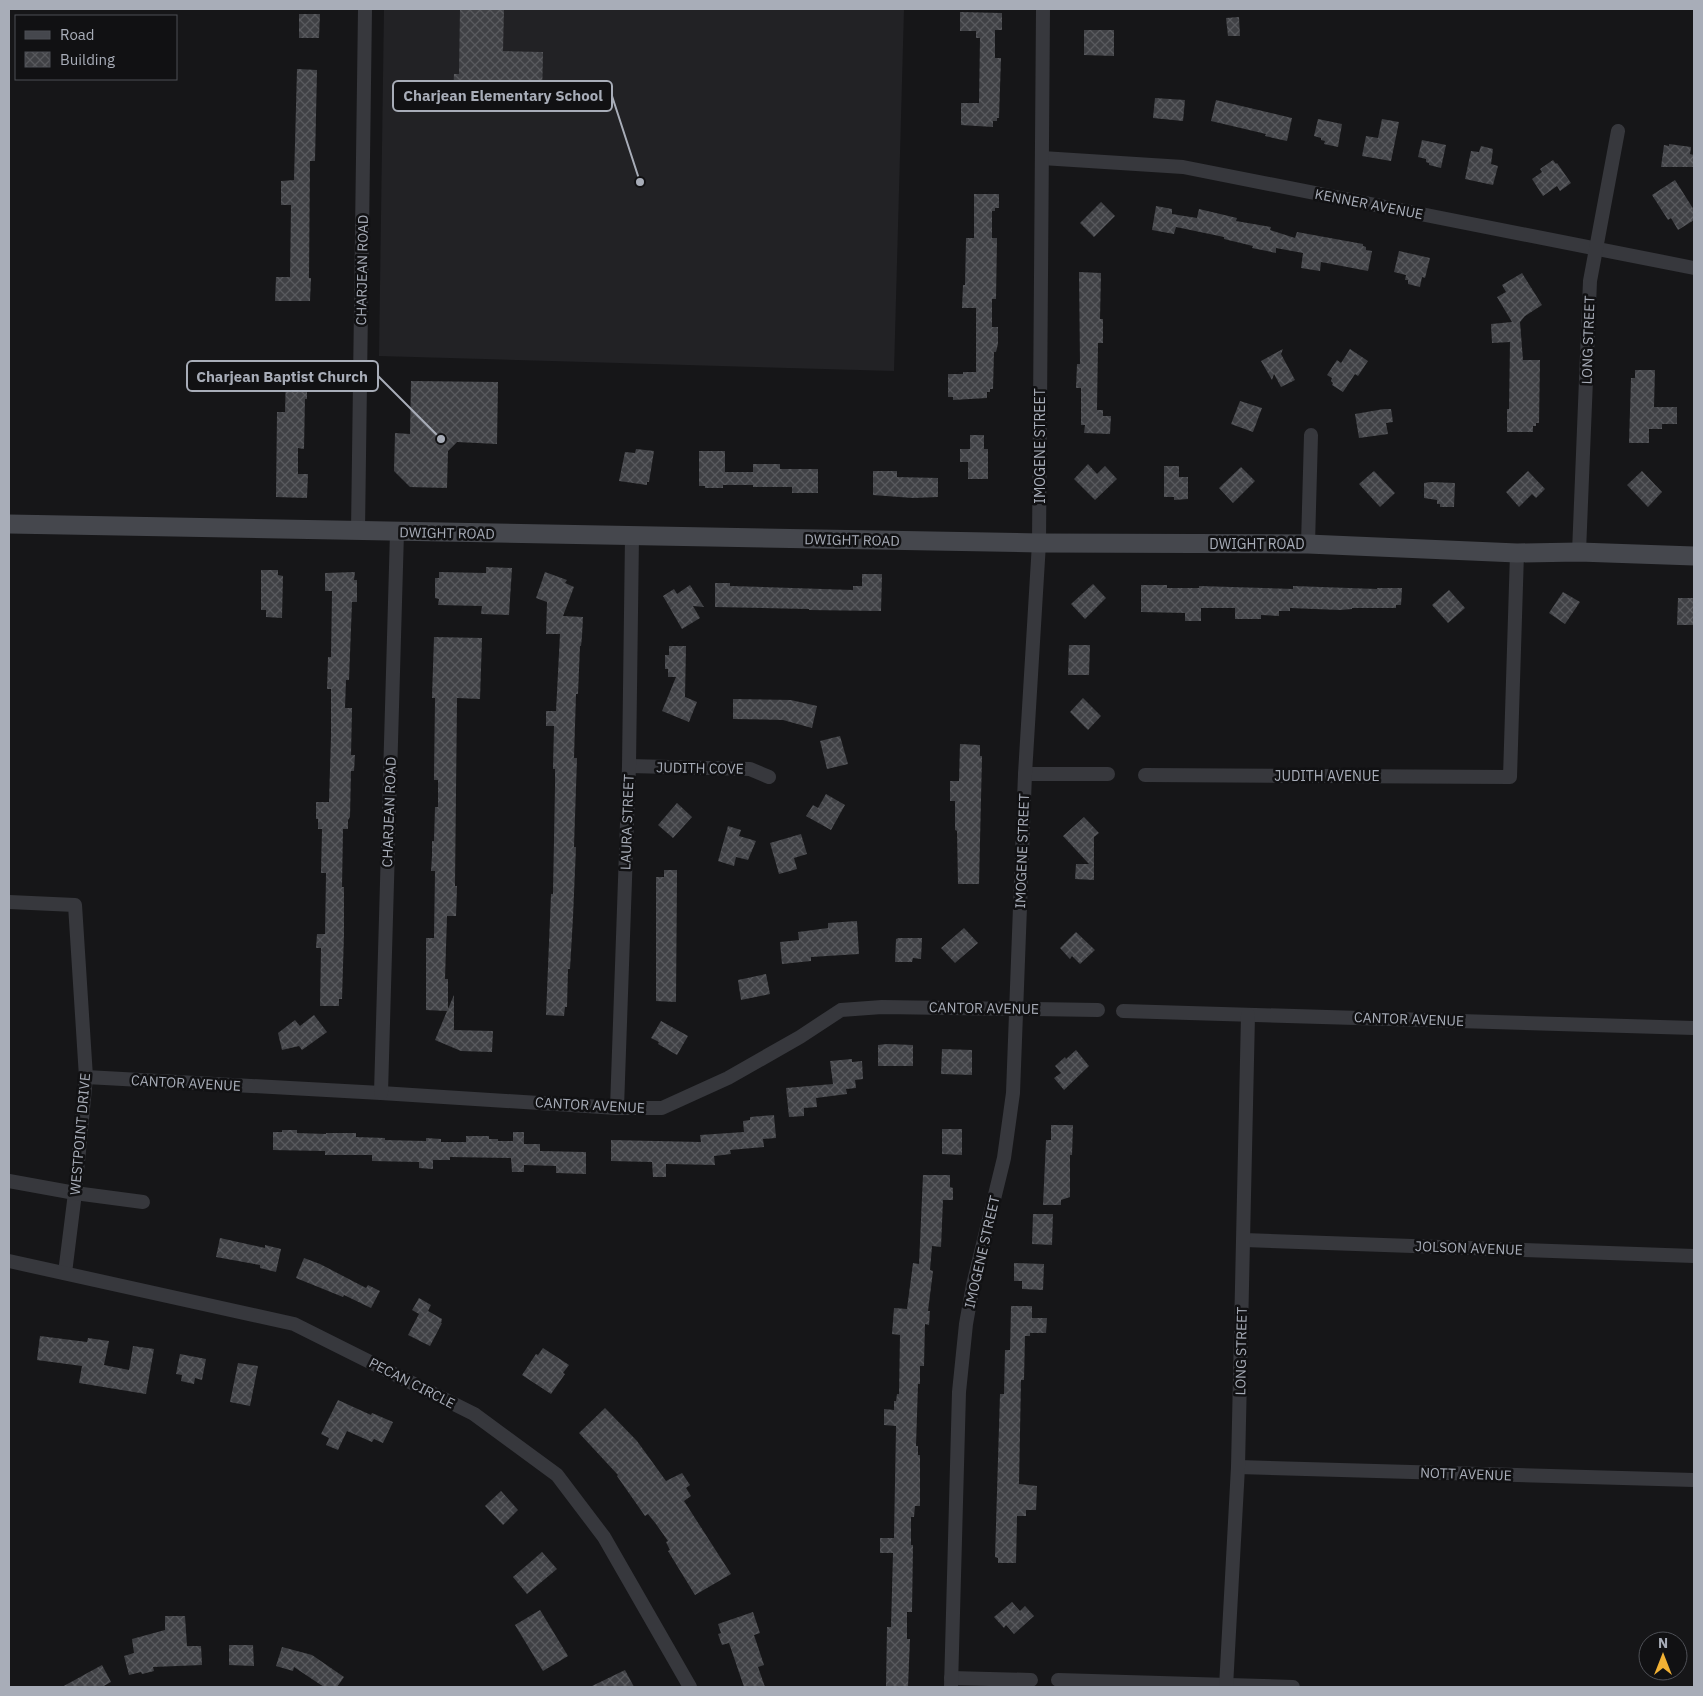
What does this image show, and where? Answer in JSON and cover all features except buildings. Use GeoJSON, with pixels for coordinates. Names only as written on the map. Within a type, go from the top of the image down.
{"type":"FeatureCollection","features":[{"type":"Feature","properties":{"kind":"street","name":"CHARJEAN ROAD"},"geometry":{"type":"LineString","coordinates":[[358,531],[365,9]]}},
{"type":"Feature","properties":{"kind":"street","name":"IMOGENE STREET"},"geometry":{"type":"LineString","coordinates":[[951,1683],[961,1358],[973,1285],[1004,1158],[1013,1093],[1024,774],[1040,543],[1043,9]]}},
{"type":"Feature","properties":{"kind":"street","name":"LONG STREET"},"geometry":{"type":"LineString","coordinates":[[1579,552],[1590,281],[1618,131]]}},
{"type":"Feature","properties":{"kind":"street","name":"KENNER AVENUE"},"geometry":{"type":"LineString","coordinates":[[1042,158],[1183,167],[1694,268]]}},
{"type":"Feature","properties":{"kind":"street"},"geometry":{"type":"LineString","coordinates":[[1308,544],[1311,434]]}},
{"type":"Feature","properties":{"kind":"street","name":"DWIGHT ROAD"},"geometry":{"type":"LineString","coordinates":[[9,524],[1040,543],[1308,544],[1517,553],[1579,552],[1694,556]]}},
{"type":"Feature","properties":{"kind":"street","name":"CHARJEAN ROAD"},"geometry":{"type":"LineString","coordinates":[[380,1093],[397,532]]}},
{"type":"Feature","properties":{"kind":"street","name":"LAURA STREET"},"geometry":{"type":"LineString","coordinates":[[617,1108],[629,766],[632,536]]}},
{"type":"Feature","properties":{"kind":"street","name":"JUDITH AVENUE"},"geometry":{"type":"LineString","coordinates":[[1145,776],[1510,777],[1517,553]]}},
{"type":"Feature","properties":{"kind":"street","name":"JUDITH COVE"},"geometry":{"type":"LineString","coordinates":[[629,766],[750,769],[769,777]]}},
{"type":"Feature","properties":{"kind":"street"},"geometry":{"type":"LineString","coordinates":[[1024,774],[1108,774]]}},
{"type":"Feature","properties":{"kind":"street","name":"WESTPOINT DRIVE"},"geometry":{"type":"LineString","coordinates":[[9,902],[75,905],[86,1077],[65,1273]]}},
{"type":"Feature","properties":{"kind":"street","name":"CANTOR AVENUE"},"geometry":{"type":"LineString","coordinates":[[86,1077],[617,1108],[662,1108],[728,1078],[800,1037],[841,1010],[882,1007],[1098,1010]]}},
{"type":"Feature","properties":{"kind":"street","name":"CANTOR AVENUE"},"geometry":{"type":"LineString","coordinates":[[1124,1011],[1694,1028]]}},
{"type":"Feature","properties":{"kind":"street","name":"LONG STREET"},"geometry":{"type":"LineString","coordinates":[[1226,1686],[1238,1468],[1248,1015]]}},
{"type":"Feature","properties":{"kind":"street"},"geometry":{"type":"LineString","coordinates":[[9,1181],[75,1193],[143,1202]]}},
{"type":"Feature","properties":{"kind":"street","name":"JOLSON AVENUE"},"geometry":{"type":"LineString","coordinates":[[1244,1240],[1694,1256]]}},
{"type":"Feature","properties":{"kind":"street","name":"PECAN CIRCLE"},"geometry":{"type":"LineString","coordinates":[[9,1262],[294,1324],[474,1414],[557,1475],[604,1537],[690,1687]]}},
{"type":"Feature","properties":{"kind":"street","name":"NOTT AVENUE"},"geometry":{"type":"LineString","coordinates":[[1238,1468],[1694,1480]]}},
{"type":"Feature","properties":{"kind":"street"},"geometry":{"type":"LineString","coordinates":[[951,1683],[1031,1680]]}},
{"type":"Feature","properties":{"kind":"street"},"geometry":{"type":"LineString","coordinates":[[1058,1680],[1292,1687]]}},
{"type":"Feature","properties":{"kind":"shaded area"},"geometry":{"type":"Polygon","coordinates":[[[384,9],[904,9],[894,371],[379,356],[384,9]]]}},
{"type":"Feature","properties":{"kind":"place","name":"Charjean Elementary School"},"geometry":{"type":"Point","coordinates":[640,182]}},
{"type":"Feature","properties":{"kind":"place","name":"Charjean Baptist Church"},"geometry":{"type":"Point","coordinates":[441,439]}}]}
